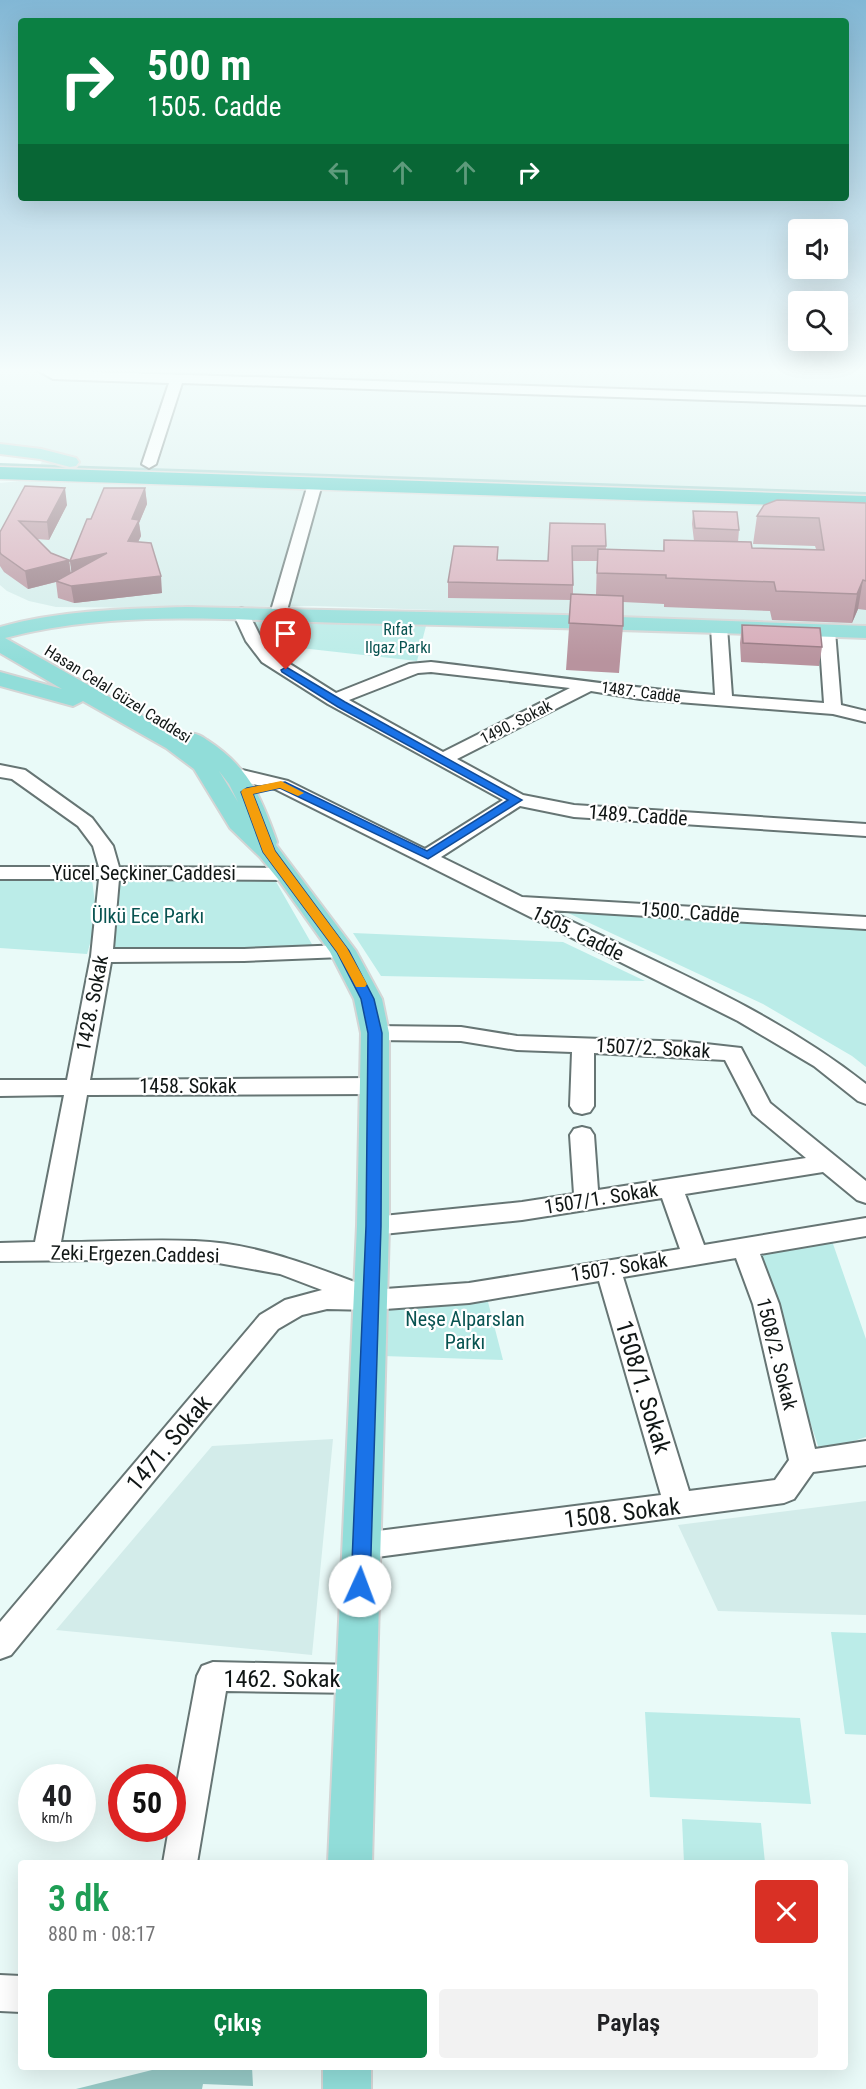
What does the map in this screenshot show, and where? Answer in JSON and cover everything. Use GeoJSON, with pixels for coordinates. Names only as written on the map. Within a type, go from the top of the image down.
{"type":"FeatureCollection","features":[{"type":"Feature","properties":{"kind":"highway"},"geometry":{"type":"LineString","coordinates":[[2,471],[29,467]]}},
{"type":"Feature","properties":{"kind":"highway"},"geometry":{"type":"LineString","coordinates":[[249,467],[866,489]]}},
{"type":"Feature","properties":{"kind":"highway"},"geometry":{"type":"LineString","coordinates":[[2,471],[866,502]]}},
{"type":"Feature","properties":{"kind":"main road","name":"Hasan Celal Güzel Caddesi"},"geometry":{"type":"LineString","coordinates":[[0,611],[9,618],[7,638]]}},
{"type":"Feature","properties":{"kind":"main road"},"geometry":{"type":"LineString","coordinates":[[7,638],[152,614],[241,613],[866,632]]}},
{"type":"Feature","properties":{"kind":"main road","name":"Hasan Celal Güzel Caddesi"},"geometry":{"type":"LineString","coordinates":[[7,638],[122,714],[174,743],[203,765],[238,823],[278,863],[343,951],[368,999],[375,1033],[374,1226],[350,1860]]}},
{"type":"Feature","properties":{"kind":"main road","name":"Hasan Celal Güzel Caddesi"},"geometry":{"type":"LineString","coordinates":[[7,638],[90,675],[217,755],[242,783],[278,863]]}},
{"type":"Feature","properties":{"kind":"main road"},"geometry":{"type":"LineString","coordinates":[[0,679],[122,714]]}},
{"type":"Feature","properties":{"kind":"main road"},"geometry":{"type":"LineString","coordinates":[[217,790],[242,783]]}},
{"type":"Feature","properties":{"kind":"main road"},"geometry":{"type":"LineString","coordinates":[[347,2070],[347,2089]]}},
{"type":"Feature","properties":{"kind":"street"},"geometry":{"type":"LineString","coordinates":[[278,614],[315,484]]}},
{"type":"Feature","properties":{"kind":"street","name":"1489. Cadde"},"geometry":{"type":"LineString","coordinates":[[241,613],[254,641],[268,658],[334,700],[517,800],[574,811],[866,830]]}},
{"type":"Feature","properties":{"kind":"street"},"geometry":{"type":"LineString","coordinates":[[719,627],[724,701]]}},
{"type":"Feature","properties":{"kind":"street"},"geometry":{"type":"LineString","coordinates":[[827,631],[833,709]]}},
{"type":"Feature","properties":{"kind":"street","name":"1487. Cadde"},"geometry":{"type":"LineString","coordinates":[[334,700],[415,668],[430,667],[589,685],[640,694],[833,709],[866,717]]}},
{"type":"Feature","properties":{"kind":"street","name":"1490. Sokak"},"geometry":{"type":"LineString","coordinates":[[443,759],[589,685]]}},
{"type":"Feature","properties":{"kind":"street","name":"1428. Sokak"},"geometry":{"type":"LineString","coordinates":[[0,771],[18,774],[85,822],[103,846],[110,872],[102,956],[46,1252]]}},
{"type":"Feature","properties":{"kind":"street","name":"1505. Cadde"},"geometry":{"type":"LineString","coordinates":[[242,783],[281,785],[428,856],[781,1035],[822,1061],[866,1096]]}},
{"type":"Feature","properties":{"kind":"street"},"geometry":{"type":"LineString","coordinates":[[428,856],[517,800]]}},
{"type":"Feature","properties":{"kind":"street","name":"Yücel Seçkiner Caddesi"},"geometry":{"type":"LineString","coordinates":[[0,873],[110,872],[278,863]]}},
{"type":"Feature","properties":{"kind":"street","name":"1500. Cadde"},"geometry":{"type":"LineString","coordinates":[[515,902],[866,923]]}},
{"type":"Feature","properties":{"kind":"street"},"geometry":{"type":"LineString","coordinates":[[102,956],[244,955],[343,951]]}},
{"type":"Feature","properties":{"kind":"street","name":"1507/2. Sokak"},"geometry":{"type":"LineString","coordinates":[[375,1033],[461,1034],[517,1043],[733,1053],[761,1108],[866,1194]]}},
{"type":"Feature","properties":{"kind":"street"},"geometry":{"type":"LineString","coordinates":[[582,1106],[583,1045]]}},
{"type":"Feature","properties":{"kind":"street","name":"1458. Sokak"},"geometry":{"type":"LineString","coordinates":[[0,1088],[375,1086]]}},
{"type":"Feature","properties":{"kind":"street"},"geometry":{"type":"LineString","coordinates":[[582,1135],[587,1201]]}},
{"type":"Feature","properties":{"kind":"street","name":"1507/1. Sokak"},"geometry":{"type":"LineString","coordinates":[[374,1226],[522,1211],[828,1163]]}},
{"type":"Feature","properties":{"kind":"street"},"geometry":{"type":"LineString","coordinates":[[670,1187],[695,1255]]}},
{"type":"Feature","properties":{"kind":"street","name":"1507. Sokak"},"geometry":{"type":"LineString","coordinates":[[371,1300],[469,1293],[866,1227]]}},
{"type":"Feature","properties":{"kind":"street","name":"1508/2. Sokak"},"geometry":{"type":"LineString","coordinates":[[745,1247],[766,1304],[804,1462]]}},
{"type":"Feature","properties":{"kind":"street","name":"Zeki Ergezen Caddesi"},"geometry":{"type":"LineString","coordinates":[[0,1252],[196,1250],[245,1257],[294,1269],[371,1300]]}},
{"type":"Feature","properties":{"kind":"street","name":"1508/1. Sokak"},"geometry":{"type":"LineString","coordinates":[[608,1269],[679,1506]]}},
{"type":"Feature","properties":{"kind":"street","name":"1471. Sokak"},"geometry":{"type":"LineString","coordinates":[[0,1645],[269,1322],[294,1307],[327,1299],[371,1300]]}},
{"type":"Feature","properties":{"kind":"street"},"geometry":{"type":"LineString","coordinates":[[804,1462],[866,1453]]}},
{"type":"Feature","properties":{"kind":"street","name":"1508. Sokak"},"geometry":{"type":"LineString","coordinates":[[362,1546],[784,1491],[804,1462]]}},
{"type":"Feature","properties":{"kind":"street","name":"1462. Sokak"},"geometry":{"type":"LineString","coordinates":[[181,1860],[213,1676],[357,1679]]}},
{"type":"Feature","properties":{"kind":"street"},"geometry":{"type":"LineString","coordinates":[[0,1993],[18,1994]]}},
{"type":"Feature","properties":{"kind":"shaded area"},"geometry":{"type":"Polygon","coordinates":[[[38,467],[866,467],[866,624],[314,606],[56,607],[29,601],[7,591],[0,585],[0,483],[30,480],[38,467]]]}},
{"type":"Feature","properties":{"kind":"shaded area"},"geometry":{"type":"Polygon","coordinates":[[[134,467],[866,492],[866,499],[0,469],[134,467]]]}},
{"type":"Feature","properties":{"kind":"shaded area"},"geometry":{"type":"Polygon","coordinates":[[[333,1439],[312,1655],[56,1630],[212,1446],[333,1439]]]}},
{"type":"Feature","properties":{"kind":"shaded area"},"geometry":{"type":"Polygon","coordinates":[[[866,1501],[866,1615],[718,1611],[678,1525],[866,1501]]]}},
{"type":"Feature","properties":{"kind":"shaded area"},"geometry":{"type":"Polygon","coordinates":[[[152,2070],[252,2070],[253,2086],[203,2084],[202,2089],[76,2089],[152,2070]]]}},
{"type":"Feature","properties":{"kind":"green space","name":"Rıfat Ilgaz Parkı"},"geometry":{"type":"Polygon","coordinates":[[[241,613],[428,618],[417,661],[292,647],[261,634],[241,613]]]}},
{"type":"Feature","properties":{"kind":"green space","name":"Ülkü Ece Parkı"},"geometry":{"type":"Polygon","coordinates":[[[112,876],[275,880],[313,946],[107,955],[112,876]]]}},
{"type":"Feature","properties":{"kind":"green space"},"geometry":{"type":"Polygon","coordinates":[[[0,878],[92,879],[97,920],[87,954],[0,948],[0,878]]]}},
{"type":"Feature","properties":{"kind":"green space"},"geometry":{"type":"Polygon","coordinates":[[[566,912],[866,930],[866,1067],[852,1056],[763,1004],[566,912]]]}},
{"type":"Feature","properties":{"kind":"green space"},"geometry":{"type":"Polygon","coordinates":[[[353,933],[563,942],[645,981],[381,976],[353,933]]]}},
{"type":"Feature","properties":{"kind":"green space"},"geometry":{"type":"Polygon","coordinates":[[[832,1241],[866,1339],[866,1437],[820,1452],[756,1256],[832,1241]]]}},
{"type":"Feature","properties":{"kind":"green space","name":"Neşe Alparslan Parkı"},"geometry":{"type":"Polygon","coordinates":[[[487,1298],[503,1360],[383,1356],[387,1309],[487,1298]]]}},
{"type":"Feature","properties":{"kind":"green space"},"geometry":{"type":"Polygon","coordinates":[[[831,1632],[866,1633],[866,1735],[845,1734],[831,1632]]]}},
{"type":"Feature","properties":{"kind":"green space"},"geometry":{"type":"Polygon","coordinates":[[[645,1712],[800,1718],[811,1804],[650,1797],[645,1712]]]}},
{"type":"Feature","properties":{"kind":"green space"},"geometry":{"type":"Polygon","coordinates":[[[682,1819],[761,1823],[765,1860],[684,1860],[682,1819]]]}},
{"type":"Feature","properties":{"kind":"building"},"geometry":{"type":"Polygon","coordinates":[[[25,486],[65,488],[47,522],[19,521],[51,553],[69,560],[25,571],[1,554],[0,532],[25,486]]]}},
{"type":"Feature","properties":{"kind":"building"},"geometry":{"type":"Polygon","coordinates":[[[104,488],[145,488],[132,519],[139,520],[128,541],[151,543],[161,576],[71,586],[56,581],[107,553],[70,561],[87,519],[91,519],[104,488]]]}},
{"type":"Feature","properties":{"kind":"building"},"geometry":{"type":"Polygon","coordinates":[[[777,500],[866,503],[866,581],[863,580],[857,594],[776,591],[774,582],[597,573],[598,549],[664,551],[664,540],[751,542],[752,548],[824,550],[819,518],[757,516],[764,505],[777,500]]]}},
{"type":"Feature","properties":{"kind":"building"},"geometry":{"type":"Polygon","coordinates":[[[693,511],[737,512],[739,530],[695,528],[693,511]]]}},
{"type":"Feature","properties":{"kind":"building"},"geometry":{"type":"Polygon","coordinates":[[[550,523],[605,524],[606,546],[572,546],[573,585],[448,582],[454,546],[498,547],[497,560],[548,561],[550,523]]]}},
{"type":"Feature","properties":{"kind":"building"},"geometry":{"type":"Polygon","coordinates":[[[571,594],[623,596],[623,626],[569,623],[571,594]]]}},
{"type":"Feature","properties":{"kind":"building"},"geometry":{"type":"Polygon","coordinates":[[[742,625],[820,628],[822,647],[743,643],[742,625]]]}},
{"type":"Feature","properties":{"kind":"slow traffic"},"geometry":{"type":"LineString","coordinates":[[298,793],[281,785],[247,792],[269,852],[343,951],[360,984]]}},
{"type":"Feature","properties":{"kind":"route"},"geometry":{"type":"LineString","coordinates":[[286,670],[342,705],[517,800],[428,856],[281,785],[247,792],[269,852],[343,951],[368,999],[375,1033],[372,1185],[374,1226],[360,1586]]}}]}
